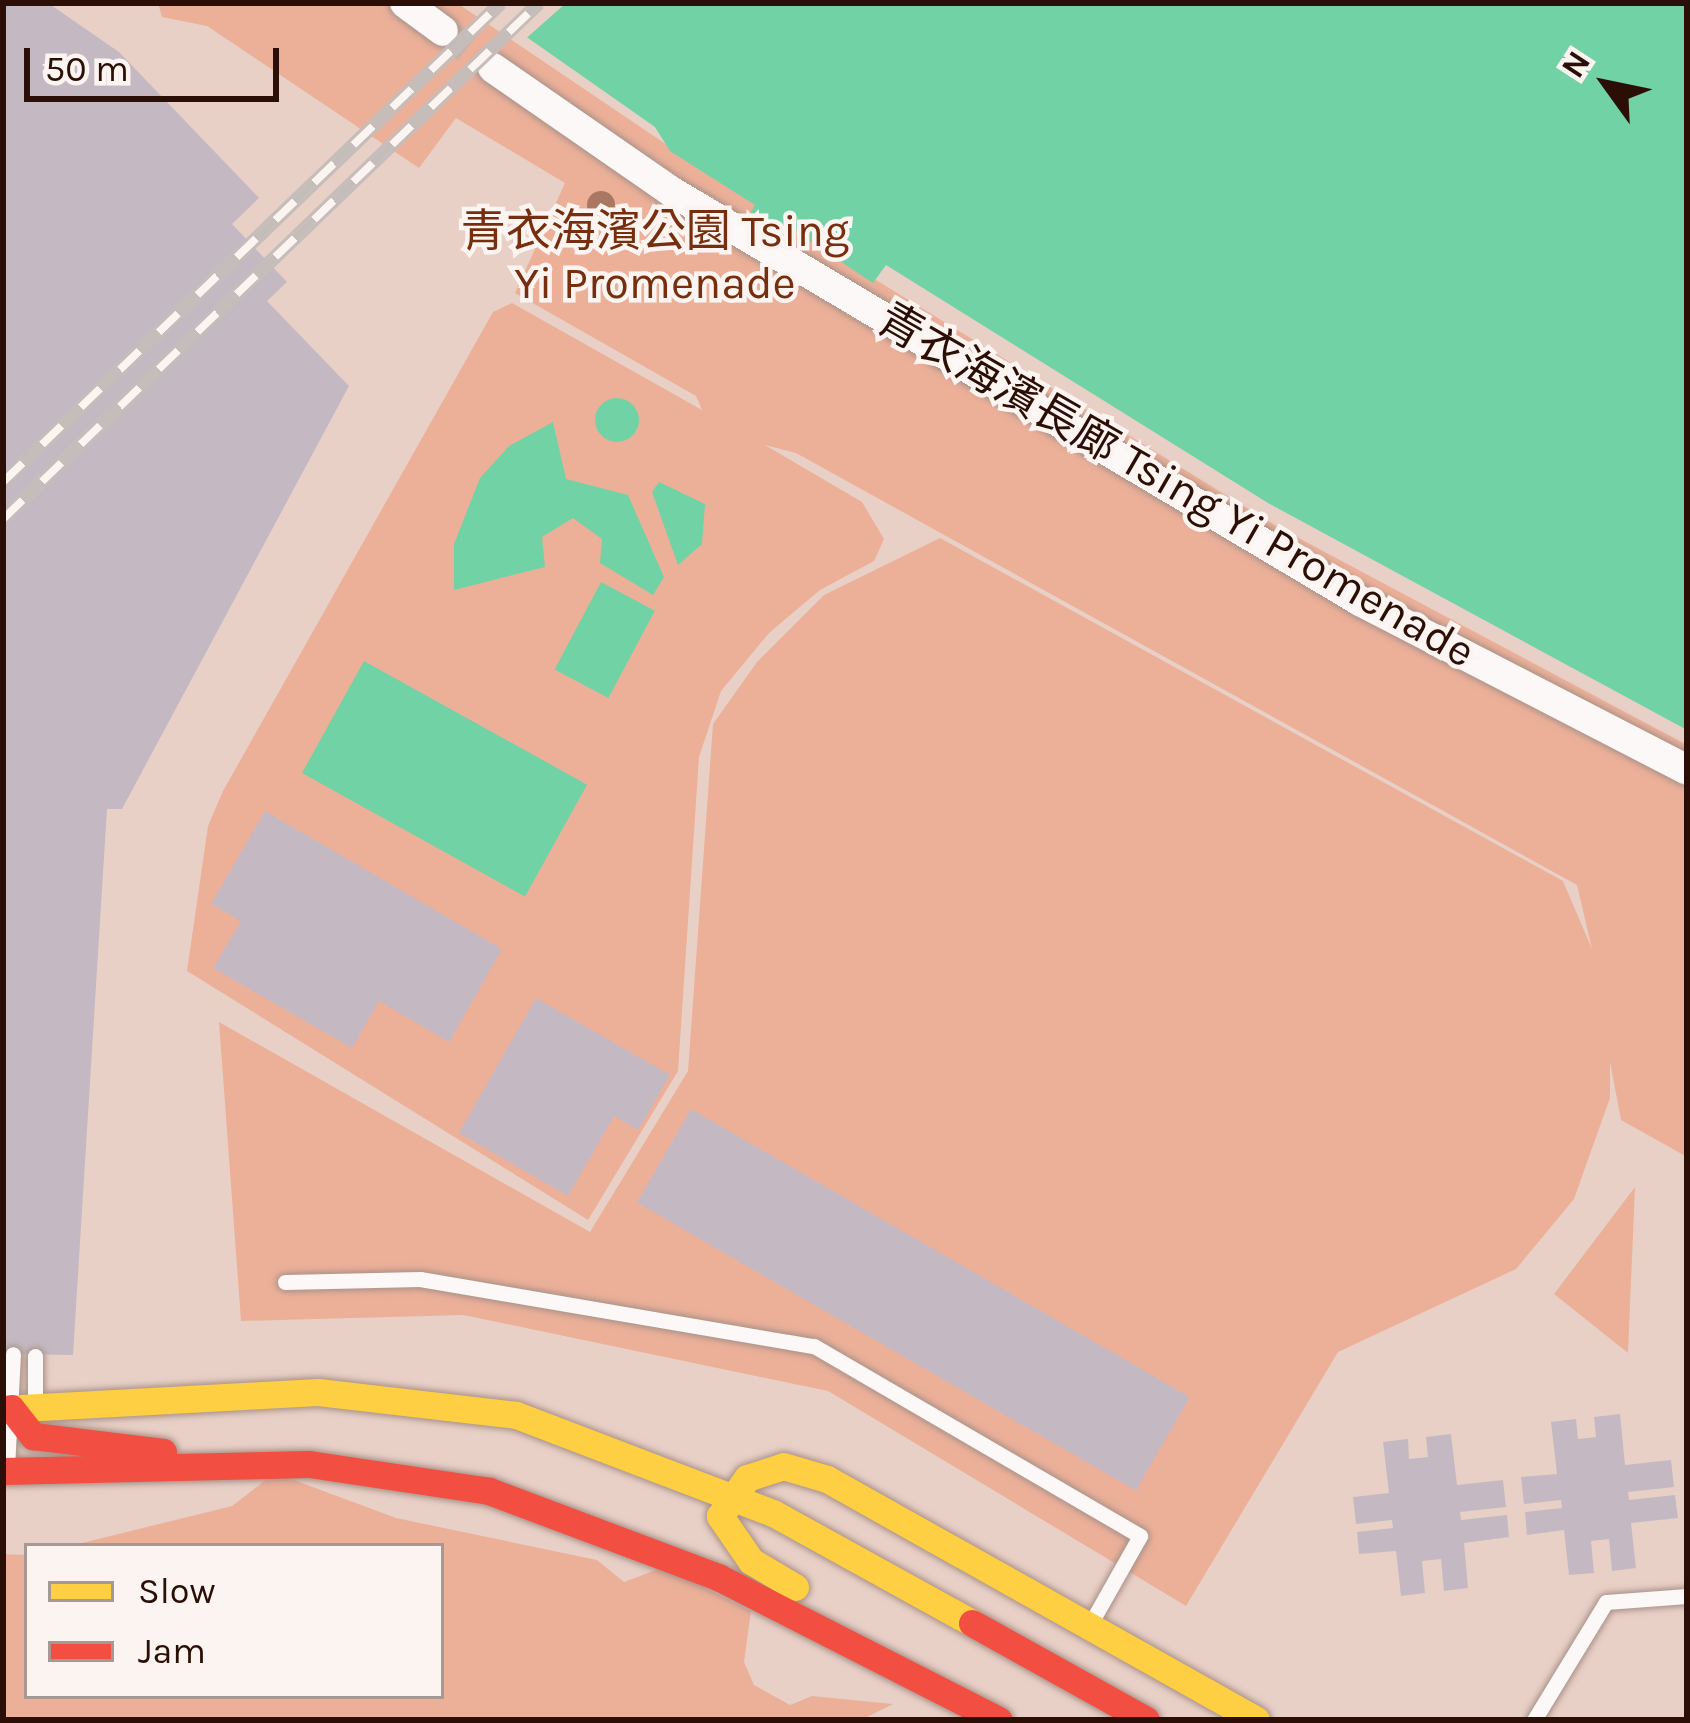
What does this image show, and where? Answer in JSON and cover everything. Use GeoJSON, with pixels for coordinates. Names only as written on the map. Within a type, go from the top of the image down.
{"type":"FeatureCollection","features":[{"type":"Feature","properties":{"kind":"main road"},"geometry":{"type":"LineString","coordinates":[[33,1436],[16,1408],[404,1396],[516,1415],[732,1493],[1146,1720]]}},
{"type":"Feature","properties":{"kind":"main road"},"geometry":{"type":"LineString","coordinates":[[33,1436],[232,1463]]}},
{"type":"Feature","properties":{"kind":"main road"},"geometry":{"type":"LineString","coordinates":[[14,1471],[33,1436]]}},
{"type":"Feature","properties":{"kind":"main road"},"geometry":{"type":"LineString","coordinates":[[14,1471],[232,1463],[395,1471],[539,1506],[718,1577],[871,1662],[913,1674],[999,1720]]}},
{"type":"Feature","properties":{"kind":"main road"},"geometry":{"type":"LineString","coordinates":[[913,1674],[885,1639],[751,1561],[720,1516],[732,1493],[766,1469],[802,1467],[1256,1720]]}},
{"type":"Feature","properties":{"kind":"street"},"geometry":{"type":"LineString","coordinates":[[405,3],[443,31]]}},
{"type":"Feature","properties":{"kind":"street","name":"青衣海濱長廊 Tsing Yi Promenade"},"geometry":{"type":"LineString","coordinates":[[493,68],[669,190],[1360,601],[1687,770]]}},
{"type":"Feature","properties":{"kind":"lane"},"geometry":{"type":"LineString","coordinates":[[285,1282],[420,1279],[814,1346],[1140,1536],[1088,1629]]}},
{"type":"Feature","properties":{"kind":"lane"},"geometry":{"type":"LineString","coordinates":[[13,1354],[14,1471]]}},
{"type":"Feature","properties":{"kind":"lane"},"geometry":{"type":"LineString","coordinates":[[16,1408],[35,1356]]}},
{"type":"Feature","properties":{"kind":"lane"},"geometry":{"type":"LineString","coordinates":[[1534,1720],[1606,1603],[1687,1596]]}},
{"type":"Feature","properties":{"kind":"green space","name":"青衣海濱公園 Tsing Yi Promenade"},"geometry":{"type":"Polygon","coordinates":[[[158,3],[457,3],[756,205],[779,233],[785,224],[1276,526],[1687,745],[1687,1157],[1621,1120],[1610,1062],[1610,1098],[1574,1199],[1516,1269],[1338,1352],[1186,1606],[828,1391],[463,1315],[241,1321],[219,1022],[590,1232],[688,1071],[713,724],[757,662],[824,595],[940,538],[1563,881],[1592,949],[1577,885],[796,453],[765,445],[862,502],[884,539],[874,561],[820,590],[769,633],[721,691],[699,757],[678,1071],[588,1220],[187,971],[208,826],[223,791],[493,312],[512,303],[702,410],[696,396],[515,293],[565,183],[456,118],[419,168],[207,26],[162,17],[158,3]]]}},
{"type":"Feature","properties":{"kind":"green space"},"geometry":{"type":"Polygon","coordinates":[[[1635,1187],[1628,1353],[1554,1294],[1635,1187]]]}},
{"type":"Feature","properties":{"kind":"green space"},"geometry":{"type":"Polygon","coordinates":[[[275,1473],[396,1518],[597,1560],[624,1582],[664,1567],[751,1611],[744,1662],[754,1685],[790,1705],[812,1696],[893,1704],[861,1720],[3,1720],[3,1554],[24,1555],[24,1699],[444,1699],[444,1543],[82,1543],[232,1506],[275,1473]]]}},
{"type":"Feature","properties":{"kind":"shaded area"},"geometry":{"type":"Polygon","coordinates":[[[478,3],[1687,3],[1687,730],[1268,503],[886,265],[873,283],[786,225],[779,233],[750,214],[755,205],[670,151],[655,127],[478,3]]]}},
{"type":"Feature","properties":{"kind":"shaded area"},"geometry":{"type":"Polygon","coordinates":[[[617,398],[632,405],[639,420],[632,435],[617,442],[602,435],[595,420],[602,405],[617,398]]]}},
{"type":"Feature","properties":{"kind":"shaded area"},"geometry":{"type":"Polygon","coordinates":[[[553,422],[566,479],[628,495],[664,577],[653,595],[600,563],[602,539],[573,518],[542,537],[545,567],[454,590],[454,544],[480,478],[509,446],[553,422]]]}},
{"type":"Feature","properties":{"kind":"shaded area"},"geometry":{"type":"Polygon","coordinates":[[[659,482],[705,504],[702,544],[678,565],[652,492],[659,482]]]}},
{"type":"Feature","properties":{"kind":"shaded area"},"geometry":{"type":"Polygon","coordinates":[[[601,582],[655,611],[608,698],[555,669],[601,582]]]}},
{"type":"Feature","properties":{"kind":"shaded area"},"geometry":{"type":"Polygon","coordinates":[[[364,661],[587,785],[525,897],[302,773],[364,661]]]}},
{"type":"Feature","properties":{"kind":"pier"},"geometry":{"type":"Polygon","coordinates":[[[474,3],[566,3],[522,42],[472,5],[474,3]]]}},
{"type":"Feature","properties":{"kind":"building"},"geometry":{"type":"Polygon","coordinates":[[[3,3],[48,3],[119,52],[259,198],[232,224],[287,282],[267,301],[349,386],[122,809],[107,809],[73,1355],[3,1354],[3,3]]]}},
{"type":"Feature","properties":{"kind":"building"},"geometry":{"type":"Polygon","coordinates":[[[265,811],[502,949],[449,1042],[379,1001],[352,1048],[213,968],[241,921],[211,904],[265,811]]]}},
{"type":"Feature","properties":{"kind":"building"},"geometry":{"type":"Polygon","coordinates":[[[536,998],[670,1075],[638,1130],[614,1116],[568,1196],[459,1133],[536,998]]]}},
{"type":"Feature","properties":{"kind":"building"},"geometry":{"type":"Polygon","coordinates":[[[691,1109],[1190,1397],[1136,1491],[637,1203],[691,1109]]]}},
{"type":"Feature","properties":{"kind":"building"},"geometry":{"type":"Polygon","coordinates":[[[1620,1414],[1625,1465],[1671,1460],[1674,1487],[1628,1492],[1629,1500],[1675,1495],[1678,1518],[1631,1523],[1636,1568],[1612,1571],[1609,1539],[1591,1541],[1594,1573],[1569,1575],[1564,1530],[1527,1535],[1525,1512],[1562,1508],[1561,1500],[1524,1504],[1521,1477],[1557,1474],[1551,1422],[1576,1419],[1578,1439],[1596,1437],[1594,1417],[1620,1414]]]}},
{"type":"Feature","properties":{"kind":"building"},"geometry":{"type":"Polygon","coordinates":[[[1451,1434],[1457,1485],[1503,1480],[1506,1507],[1460,1512],[1461,1520],[1507,1515],[1509,1537],[1464,1543],[1468,1588],[1444,1591],[1441,1559],[1422,1561],[1425,1593],[1401,1596],[1396,1551],[1359,1554],[1357,1532],[1393,1528],[1392,1520],[1356,1524],[1353,1497],[1389,1493],[1383,1442],[1408,1439],[1409,1459],[1428,1457],[1426,1437],[1451,1434]]]}},
{"type":"Feature","properties":{"kind":"tunnel"},"geometry":{"type":"LineString","coordinates":[[443,31],[493,68]]}},
{"type":"Feature","properties":{"kind":"railway"},"geometry":{"type":"LineString","coordinates":[[3,482],[501,3]]}},
{"type":"Feature","properties":{"kind":"railway"},"geometry":{"type":"LineString","coordinates":[[3,519],[539,3]]}},
{"type":"Feature","properties":{"kind":"traffic: slow"},"geometry":{"type":"LineString","coordinates":[[3,1409],[318,1392],[516,1415],[773,1513],[972,1623]]}},
{"type":"Feature","properties":{"kind":"traffic: slow"},"geometry":{"type":"LineString","coordinates":[[795,1587],[751,1561],[720,1516],[747,1478],[783,1466],[827,1479],[1256,1720]]}},
{"type":"Feature","properties":{"kind":"traffic: jam"},"geometry":{"type":"LineString","coordinates":[[11,1408],[33,1436],[163,1452]]}},
{"type":"Feature","properties":{"kind":"traffic: jam"},"geometry":{"type":"LineString","coordinates":[[3,1471],[309,1464],[489,1491],[718,1577],[999,1720]]}},
{"type":"Feature","properties":{"kind":"traffic: jam"},"geometry":{"type":"LineString","coordinates":[[972,1623],[1146,1720]]}}]}
